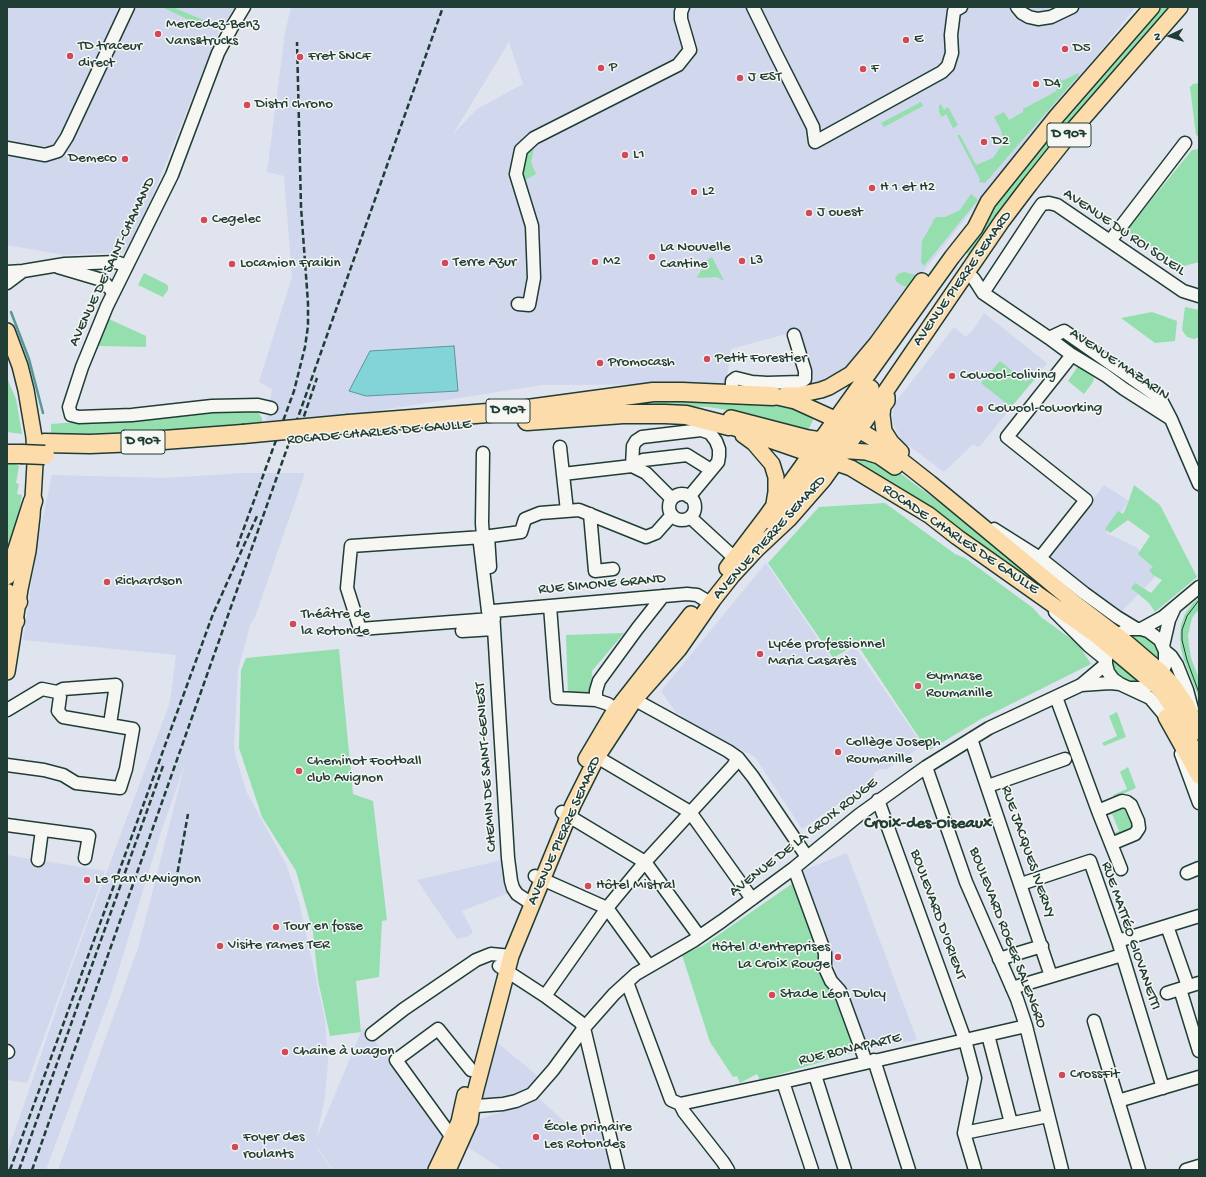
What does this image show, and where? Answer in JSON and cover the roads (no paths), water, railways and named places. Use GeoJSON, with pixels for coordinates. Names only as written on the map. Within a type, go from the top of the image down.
{"type":"FeatureCollection","features":[{"type":"Feature","properties":{"kind":"highway","name":"ROCADE CHARLES DE GAULLE"},"geometry":{"type":"LineString","coordinates":[[346,430],[652,392],[732,394]]}},
{"type":"Feature","properties":{"kind":"highway","name":"D 907"},"geometry":{"type":"LineString","coordinates":[[732,394],[773,396]]}},
{"type":"Feature","properties":{"kind":"highway","name":"ROCADE CHARLES DE GAULLE"},"geometry":{"type":"LineString","coordinates":[[14,448],[110,454],[240,439],[346,430],[623,414],[686,415],[728,426]]}},
{"type":"Feature","properties":{"kind":"highway"},"geometry":{"type":"LineString","coordinates":[[7,575],[15,557],[33,501]]}},
{"type":"Feature","properties":{"kind":"main road","name":"AVENUE PIERRE SEMARD"},"geometry":{"type":"LineString","coordinates":[[738,561],[757,549],[789,519],[827,476],[833,440],[952,257],[976,228],[988,202],[1072,98],[1152,7]]}},
{"type":"Feature","properties":{"kind":"main road","name":"AVENUE PIERRE SEMARD"},"geometry":{"type":"LineString","coordinates":[[448,1170],[469,1126],[467,1106],[472,1070],[505,962],[589,752],[616,709],[631,697],[678,649],[708,599],[738,561],[773,506],[833,440],[887,389],[1002,221],[1072,131],[1180,7]]}},
{"type":"Feature","properties":{"kind":"main road"},"geometry":{"type":"LineString","coordinates":[[773,396],[821,390],[851,374],[930,270],[944,257],[988,202]]}},
{"type":"Feature","properties":{"kind":"main road"},"geometry":{"type":"LineString","coordinates":[[7,331],[20,366],[26,390],[35,449],[33,501],[28,551],[11,607],[7,672]]}},
{"type":"Feature","properties":{"kind":"main road"},"geometry":{"type":"LineString","coordinates":[[7,354],[21,392],[28,404]]}},
{"type":"Feature","properties":{"kind":"main road"},"geometry":{"type":"LineString","coordinates":[[887,389],[886,401],[883,406],[882,415],[884,431],[890,442],[919,467],[938,490]]}},
{"type":"Feature","properties":{"kind":"main road","name":"ROCADE CHARLES DE GAULLE"},"geometry":{"type":"LineString","coordinates":[[773,396],[795,400],[833,440],[851,468],[905,500],[1025,584],[1109,651],[1158,678],[1179,692],[1196,725]]}},
{"type":"Feature","properties":{"kind":"main road"},"geometry":{"type":"LineString","coordinates":[[686,415],[725,416],[833,440],[879,456],[938,490]]}},
{"type":"Feature","properties":{"kind":"main road"},"geometry":{"type":"LineString","coordinates":[[728,426],[754,443],[772,464],[775,472],[776,484],[773,506]]}},
{"type":"Feature","properties":{"kind":"main road","name":"ROCADE CHARLES DE GAULLE"},"geometry":{"type":"LineString","coordinates":[[728,426],[833,440],[874,439],[958,506],[1076,604],[1109,651]]}},
{"type":"Feature","properties":{"kind":"main road"},"geometry":{"type":"LineString","coordinates":[[757,549],[763,536],[811,474],[833,440]]}},
{"type":"Feature","properties":{"kind":"main road"},"geometry":{"type":"LineString","coordinates":[[827,476],[841,469],[851,468]]}},
{"type":"Feature","properties":{"kind":"main road","name":"ROCADE CHARLES DE GAULLE"},"geometry":{"type":"LineString","coordinates":[[1158,678],[1160,689],[1183,724],[1199,765]]}},
{"type":"Feature","properties":{"kind":"main road","name":"AVENUE PIERRE SEMARD"},"geometry":{"type":"LineString","coordinates":[[565,814],[631,697]]}},
{"type":"Feature","properties":{"kind":"main road"},"geometry":{"type":"LineString","coordinates":[[1166,717],[1199,776]]}},
{"type":"Feature","properties":{"kind":"main road","name":"AVENUE PIERRE SEMARD"},"geometry":{"type":"LineString","coordinates":[[436,1170],[451,1136],[467,1106],[505,962]]}},
{"type":"Feature","properties":{"kind":"street"},"geometry":{"type":"LineString","coordinates":[[7,148],[45,155],[58,152],[67,137],[128,7]]}},
{"type":"Feature","properties":{"kind":"street","name":"AVENUE DE SAINT-CHAMAND"},"geometry":{"type":"LineString","coordinates":[[244,7],[218,53],[172,175],[114,292],[82,367],[69,407],[71,415],[79,417],[132,415],[212,406],[258,405],[271,408]]}},
{"type":"Feature","properties":{"kind":"street"},"geometry":{"type":"LineString","coordinates":[[518,304],[529,304],[534,278],[532,226],[516,174],[522,150],[534,138],[678,65],[690,50],[681,19],[683,7]]}},
{"type":"Feature","properties":{"kind":"street"},"geometry":{"type":"LineString","coordinates":[[753,7],[814,127],[815,142],[942,72],[948,66],[952,53],[951,35],[954,11],[961,7]]}},
{"type":"Feature","properties":{"kind":"street"},"geometry":{"type":"LineString","coordinates":[[1018,7],[1022,13],[1029,17],[1038,19],[1051,18],[1072,7]]}},
{"type":"Feature","properties":{"kind":"street"},"geometry":{"type":"LineString","coordinates":[[1110,241],[1185,143]]}},
{"type":"Feature","properties":{"kind":"street","name":"AVENUE DU ROI SOLEIL"},"geometry":{"type":"LineString","coordinates":[[982,293],[1042,204],[1049,203],[1057,205],[1182,291],[1199,296]]}},
{"type":"Feature","properties":{"kind":"street"},"geometry":{"type":"LineString","coordinates":[[7,272],[65,264],[116,262],[127,266]]}},
{"type":"Feature","properties":{"kind":"street"},"geometry":{"type":"LineString","coordinates":[[57,266],[62,269],[102,280],[114,292]]}},
{"type":"Feature","properties":{"kind":"street"},"geometry":{"type":"LineString","coordinates":[[7,283],[23,271]]}},
{"type":"Feature","properties":{"kind":"street","name":"AVENUE MAZARIN"},"geometry":{"type":"LineString","coordinates":[[967,272],[974,279],[982,293],[1072,355],[1171,419]]}},
{"type":"Feature","properties":{"kind":"street","name":"AVENUE MAZARIN"},"geometry":{"type":"LineString","coordinates":[[1049,338],[1064,331],[1160,398],[1171,419],[1199,484]]}},
{"type":"Feature","properties":{"kind":"street"},"geometry":{"type":"LineString","coordinates":[[732,394],[732,381],[736,378],[752,382],[767,383],[801,382],[805,379],[805,371],[794,335]]}},
{"type":"Feature","properties":{"kind":"street"},"geometry":{"type":"LineString","coordinates":[[1040,558],[1086,500],[1007,437],[1072,355]]}},
{"type":"Feature","properties":{"kind":"street"},"geometry":{"type":"LineString","coordinates":[[632,466],[633,446],[636,441],[642,438],[701,430],[710,433],[716,441],[719,449],[718,462],[689,497]]}},
{"type":"Feature","properties":{"kind":"street"},"geometry":{"type":"LineString","coordinates":[[560,447],[567,511]]}},
{"type":"Feature","properties":{"kind":"street","name":"CHEMIN DE SAINT-GENIEST"},"geometry":{"type":"LineString","coordinates":[[483,453],[482,523],[486,537],[493,619],[508,858],[512,888],[517,894],[529,902]]}},
{"type":"Feature","properties":{"kind":"street"},"geometry":{"type":"LineString","coordinates":[[563,474],[632,466],[643,460],[687,454],[711,470]]}},
{"type":"Feature","properties":{"kind":"street"},"geometry":{"type":"LineString","coordinates":[[632,466],[646,473],[672,498]]}},
{"type":"Feature","properties":{"kind":"street"},"geometry":{"type":"LineString","coordinates":[[681,494],[689,497],[694,503],[694,510],[690,517],[679,519],[672,515],[669,504],[672,498],[681,494]]}},
{"type":"Feature","properties":{"kind":"street"},"geometry":{"type":"LineString","coordinates":[[958,506],[1040,558],[1089,597],[1138,628],[1154,635],[1177,665],[1188,690],[1196,725]]}},
{"type":"Feature","properties":{"kind":"street"},"geometry":{"type":"LineString","coordinates":[[493,619],[360,629],[347,588],[351,546],[486,537],[521,532],[526,519],[533,515],[540,513],[579,510],[646,537],[656,533],[672,515]]}},
{"type":"Feature","properties":{"kind":"street"},"geometry":{"type":"LineString","coordinates":[[590,514],[595,571],[613,569]]}},
{"type":"Feature","properties":{"kind":"street"},"geometry":{"type":"LineString","coordinates":[[690,517],[738,561]]}},
{"type":"Feature","properties":{"kind":"street"},"geometry":{"type":"LineString","coordinates":[[1125,686],[1143,688],[1158,678],[1166,659],[1164,649],[1167,629],[1175,608],[1199,587]]}},
{"type":"Feature","properties":{"kind":"street","name":"RUE SIMONE GRAND"},"geometry":{"type":"LineString","coordinates":[[493,619],[550,606],[693,594],[708,599]]}},
{"type":"Feature","properties":{"kind":"street"},"geometry":{"type":"LineString","coordinates":[[596,700],[596,691],[599,681],[663,596]]}},
{"type":"Feature","properties":{"kind":"street"},"geometry":{"type":"LineString","coordinates":[[550,606],[557,698],[596,700],[608,704],[616,709]]}},
{"type":"Feature","properties":{"kind":"street","name":"AVENUE DE LA CROIX ROUGE"},"geometry":{"type":"LineString","coordinates":[[1081,685],[1109,651],[1122,631],[1138,628],[1163,617],[1175,608]]}},
{"type":"Feature","properties":{"kind":"street"},"geometry":{"type":"LineString","coordinates":[[462,631],[493,619]]}},
{"type":"Feature","properties":{"kind":"street"},"geometry":{"type":"LineString","coordinates":[[1109,651],[1108,672],[1113,679],[1150,698],[1166,717],[1199,803]]}},
{"type":"Feature","properties":{"kind":"street","name":"AVENUE DE LA CROIX ROUGE"},"geometry":{"type":"LineString","coordinates":[[467,1106],[503,1104],[516,1101],[532,1094],[553,1070],[584,1028],[627,982],[649,966],[722,921],[794,868],[878,800],[971,738],[988,728],[1081,685],[1110,683],[1125,686]]}},
{"type":"Feature","properties":{"kind":"street"},"geometry":{"type":"LineString","coordinates":[[7,710],[42,689],[57,692],[63,689],[116,685],[110,724]]}},
{"type":"Feature","properties":{"kind":"street"},"geometry":{"type":"LineString","coordinates":[[7,765],[44,770],[63,775],[76,783],[120,788],[126,770],[133,729],[63,717],[58,711],[60,697],[57,692]]}},
{"type":"Feature","properties":{"kind":"street"},"geometry":{"type":"LineString","coordinates":[[631,697],[738,758],[753,777],[807,857]]}},
{"type":"Feature","properties":{"kind":"street"},"geometry":{"type":"LineString","coordinates":[[1056,697],[1121,869]]}},
{"type":"Feature","properties":{"kind":"street","name":"RUE JACQUES IVERNY"},"geometry":{"type":"LineString","coordinates":[[971,738],[1051,976]]}},
{"type":"Feature","properties":{"kind":"street"},"geometry":{"type":"LineString","coordinates":[[597,757],[690,812],[752,899]]}},
{"type":"Feature","properties":{"kind":"street"},"geometry":{"type":"LineString","coordinates":[[544,996],[607,908],[645,862],[738,758]]}},
{"type":"Feature","properties":{"kind":"street"},"geometry":{"type":"LineString","coordinates":[[988,786],[1065,760]]}},
{"type":"Feature","properties":{"kind":"street","name":"BOULEVARD ROGER SALENGRO"},"geometry":{"type":"LineString","coordinates":[[926,767],[966,882],[1012,988],[1026,1026],[1062,1170]]}},
{"type":"Feature","properties":{"kind":"street","name":"BOULEVARD D'ORIENT"},"geometry":{"type":"LineString","coordinates":[[878,800],[965,1040],[975,1078],[964,1132]]}},
{"type":"Feature","properties":{"kind":"street"},"geometry":{"type":"LineString","coordinates":[[1098,811],[1122,801],[1126,802],[1131,805],[1138,822],[1139,828],[1135,834],[1111,844]]}},
{"type":"Feature","properties":{"kind":"street"},"geometry":{"type":"LineString","coordinates":[[565,814],[645,862],[699,936]]}},
{"type":"Feature","properties":{"kind":"street"},"geometry":{"type":"LineString","coordinates":[[7,825],[89,836],[85,858]]}},
{"type":"Feature","properties":{"kind":"street"},"geometry":{"type":"LineString","coordinates":[[38,860],[42,830]]}},
{"type":"Feature","properties":{"kind":"street","name":"RUE MATTÉO GIOVANETTI"},"geometry":{"type":"LineString","coordinates":[[1021,884],[1090,861],[1118,941],[1163,1088]]}},
{"type":"Feature","properties":{"kind":"street"},"geometry":{"type":"LineString","coordinates":[[794,868],[825,953],[826,968],[831,981],[840,991],[870,1061],[909,1170]]}},
{"type":"Feature","properties":{"kind":"street"},"geometry":{"type":"LineString","coordinates":[[1187,873],[1199,868]]}},
{"type":"Feature","properties":{"kind":"street"},"geometry":{"type":"LineString","coordinates":[[539,878],[607,908],[649,966]]}},
{"type":"Feature","properties":{"kind":"street"},"geometry":{"type":"LineString","coordinates":[[1118,941],[1199,916]]}},
{"type":"Feature","properties":{"kind":"street"},"geometry":{"type":"LineString","coordinates":[[1167,926],[1189,986],[1199,1051]]}},
{"type":"Feature","properties":{"kind":"street"},"geometry":{"type":"LineString","coordinates":[[999,959],[1042,946]]}},
{"type":"Feature","properties":{"kind":"street"},"geometry":{"type":"LineString","coordinates":[[372,1034],[404,1009],[476,960],[491,954],[505,962],[544,996],[580,1022],[584,1028],[618,1170]]}},
{"type":"Feature","properties":{"kind":"street"},"geometry":{"type":"LineString","coordinates":[[1012,988],[1122,955]]}},
{"type":"Feature","properties":{"kind":"street"},"geometry":{"type":"LineString","coordinates":[[627,982],[671,1100],[680,1104],[684,1112],[728,1170]]}},
{"type":"Feature","properties":{"kind":"street"},"geometry":{"type":"LineString","coordinates":[[1167,994],[1189,986]]}},
{"type":"Feature","properties":{"kind":"street"},"geometry":{"type":"LineString","coordinates":[[1094,1021],[1139,1170]]}},
{"type":"Feature","properties":{"kind":"street","name":"RUE BONAPARTE"},"geometry":{"type":"LineString","coordinates":[[680,1104],[815,1075],[1026,1026]]}},
{"type":"Feature","properties":{"kind":"street"},"geometry":{"type":"LineString","coordinates":[[451,1136],[396,1060],[438,1029],[472,1070]]}},
{"type":"Feature","properties":{"kind":"street"},"geometry":{"type":"LineString","coordinates":[[988,1035],[1011,1122]]}},
{"type":"Feature","properties":{"kind":"street"},"geometry":{"type":"LineString","coordinates":[[815,1075],[845,1170]]}},
{"type":"Feature","properties":{"kind":"street"},"geometry":{"type":"LineString","coordinates":[[1118,1101],[1199,1077]]}},
{"type":"Feature","properties":{"kind":"street"},"geometry":{"type":"LineString","coordinates":[[783,1082],[812,1170]]}},
{"type":"Feature","properties":{"kind":"street"},"geometry":{"type":"LineString","coordinates":[[975,1170],[964,1132],[1048,1116]]}},
{"type":"Feature","properties":{"kind":"street"},"geometry":{"type":"LineString","coordinates":[[1186,1170],[1199,1166]]}},
{"type":"Feature","properties":{"kind":"water"},"geometry":{"type":"Polygon","coordinates":[[[454,346],[458,391],[366,396],[349,391],[370,351],[454,346]]]}},
{"type":"Feature","properties":{"kind":"waterway"},"geometry":{"type":"LineString","coordinates":[[11,312],[29,359],[43,413]]}},
{"type":"Feature","properties":{"kind":"tram line"},"geometry":{"type":"LineString","coordinates":[[1199,600],[1187,616],[1182,630],[1182,640],[1187,660],[1199,693]]}},
{"type":"Feature","properties":{"kind":"railway"},"geometry":{"type":"LineString","coordinates":[[32,1170],[443,7]]}},
{"type":"Feature","properties":{"kind":"railway"},"geometry":{"type":"LineString","coordinates":[[237,547],[294,391],[305,347],[308,326],[308,303],[301,207],[297,42]]}},
{"type":"Feature","properties":{"kind":"railway"},"geometry":{"type":"LineString","coordinates":[[301,425],[317,378]]}},
{"type":"Feature","properties":{"kind":"railway"},"geometry":{"type":"LineString","coordinates":[[10,1170],[213,614],[258,514]]}},
{"type":"Feature","properties":{"kind":"railway"},"geometry":{"type":"LineString","coordinates":[[19,1170],[163,766]]}},
{"type":"Feature","properties":{"kind":"railway"},"geometry":{"type":"LineString","coordinates":[[176,881],[188,814]]}},
{"type":"Feature","properties":{"kind":"place","name":"Mercedez-Benz Vans&trucks"},"geometry":{"type":"Point","coordinates":[158,34]}},
{"type":"Feature","properties":{"kind":"place","name":"E"},"geometry":{"type":"Point","coordinates":[906,40]}},
{"type":"Feature","properties":{"kind":"place","name":"D5"},"geometry":{"type":"Point","coordinates":[1065,49]}},
{"type":"Feature","properties":{"kind":"place","name":"TD traceur direct"},"geometry":{"type":"Point","coordinates":[70,56]}},
{"type":"Feature","properties":{"kind":"place","name":"Fret SNCF"},"geometry":{"type":"Point","coordinates":[300,57]}},
{"type":"Feature","properties":{"kind":"place","name":"P"},"geometry":{"type":"Point","coordinates":[601,68]}},
{"type":"Feature","properties":{"kind":"place","name":"F"},"geometry":{"type":"Point","coordinates":[863,69]}},
{"type":"Feature","properties":{"kind":"place","name":"J EST"},"geometry":{"type":"Point","coordinates":[740,78]}},
{"type":"Feature","properties":{"kind":"place","name":"D4"},"geometry":{"type":"Point","coordinates":[1036,84]}},
{"type":"Feature","properties":{"kind":"place","name":"Distri chrono"},"geometry":{"type":"Point","coordinates":[247,105]}},
{"type":"Feature","properties":{"kind":"place","name":"D2"},"geometry":{"type":"Point","coordinates":[984,142]}},
{"type":"Feature","properties":{"kind":"place","name":"L1"},"geometry":{"type":"Point","coordinates":[625,155]}},
{"type":"Feature","properties":{"kind":"place","name":"Demeco"},"geometry":{"type":"Point","coordinates":[125,159]}},
{"type":"Feature","properties":{"kind":"place","name":"H 1 et H2"},"geometry":{"type":"Point","coordinates":[872,188]}},
{"type":"Feature","properties":{"kind":"place","name":"L2"},"geometry":{"type":"Point","coordinates":[694,192]}},
{"type":"Feature","properties":{"kind":"place","name":"J ouest"},"geometry":{"type":"Point","coordinates":[809,213]}},
{"type":"Feature","properties":{"kind":"place","name":"Cegelec"},"geometry":{"type":"Point","coordinates":[204,220]}},
{"type":"Feature","properties":{"kind":"place","name":"La Nouvelle Cantine"},"geometry":{"type":"Point","coordinates":[652,257]}},
{"type":"Feature","properties":{"kind":"place","name":"L3"},"geometry":{"type":"Point","coordinates":[742,261]}},
{"type":"Feature","properties":{"kind":"place","name":"M2"},"geometry":{"type":"Point","coordinates":[595,262]}},
{"type":"Feature","properties":{"kind":"place","name":"Terre Azur"},"geometry":{"type":"Point","coordinates":[445,263]}},
{"type":"Feature","properties":{"kind":"place","name":"Locamion Fraikin"},"geometry":{"type":"Point","coordinates":[232,264]}},
{"type":"Feature","properties":{"kind":"place","name":"Petit Forestier"},"geometry":{"type":"Point","coordinates":[707,359]}},
{"type":"Feature","properties":{"kind":"place","name":"Promocash"},"geometry":{"type":"Point","coordinates":[600,363]}},
{"type":"Feature","properties":{"kind":"place","name":"Cowool-coliving"},"geometry":{"type":"Point","coordinates":[952,376]}},
{"type":"Feature","properties":{"kind":"place","name":"Cowool-coworking"},"geometry":{"type":"Point","coordinates":[980,409]}},
{"type":"Feature","properties":{"kind":"place","name":"Richardson"},"geometry":{"type":"Point","coordinates":[107,582]}},
{"type":"Feature","properties":{"kind":"place","name":"Théâtre de la Rotonde"},"geometry":{"type":"Point","coordinates":[293,624]}},
{"type":"Feature","properties":{"kind":"place","name":"Lycée professionnel Maria Casarès"},"geometry":{"type":"Point","coordinates":[760,654]}},
{"type":"Feature","properties":{"kind":"place","name":"Gymnase Roumanille"},"geometry":{"type":"Point","coordinates":[918,686]}},
{"type":"Feature","properties":{"kind":"place","name":"Collège Joseph Roumanille"},"geometry":{"type":"Point","coordinates":[838,752]}},
{"type":"Feature","properties":{"kind":"place","name":"Cheminot Football club Avignon"},"geometry":{"type":"Point","coordinates":[299,771]}},
{"type":"Feature","properties":{"kind":"place","name":"Le Pan d'Avignon"},"geometry":{"type":"Point","coordinates":[87,880]}},
{"type":"Feature","properties":{"kind":"place","name":"Hôtel Mistral"},"geometry":{"type":"Point","coordinates":[588,886]}},
{"type":"Feature","properties":{"kind":"place","name":"Tour en fosse"},"geometry":{"type":"Point","coordinates":[276,927]}},
{"type":"Feature","properties":{"kind":"place","name":"Visite rames TER"},"geometry":{"type":"Point","coordinates":[220,946]}},
{"type":"Feature","properties":{"kind":"place","name":"Hôtel d'entreprises La Croix Rouge"},"geometry":{"type":"Point","coordinates":[838,957]}},
{"type":"Feature","properties":{"kind":"place","name":"Stade Léon Dulcy"},"geometry":{"type":"Point","coordinates":[772,995]}},
{"type":"Feature","properties":{"kind":"place","name":"Chaine à wagon"},"geometry":{"type":"Point","coordinates":[285,1052]}},
{"type":"Feature","properties":{"kind":"place","name":"CrossFit"},"geometry":{"type":"Point","coordinates":[1062,1075]}},
{"type":"Feature","properties":{"kind":"place","name":"École primaire Les Rotondes"},"geometry":{"type":"Point","coordinates":[536,1137]}},
{"type":"Feature","properties":{"kind":"place","name":"Foyer des roulants"},"geometry":{"type":"Point","coordinates":[235,1147]}},
{"type":"Feature","properties":{"kind":"district","name":"Croix-des-Oiseaux"},"geometry":{"type":"Point","coordinates":[928,824]}}]}
